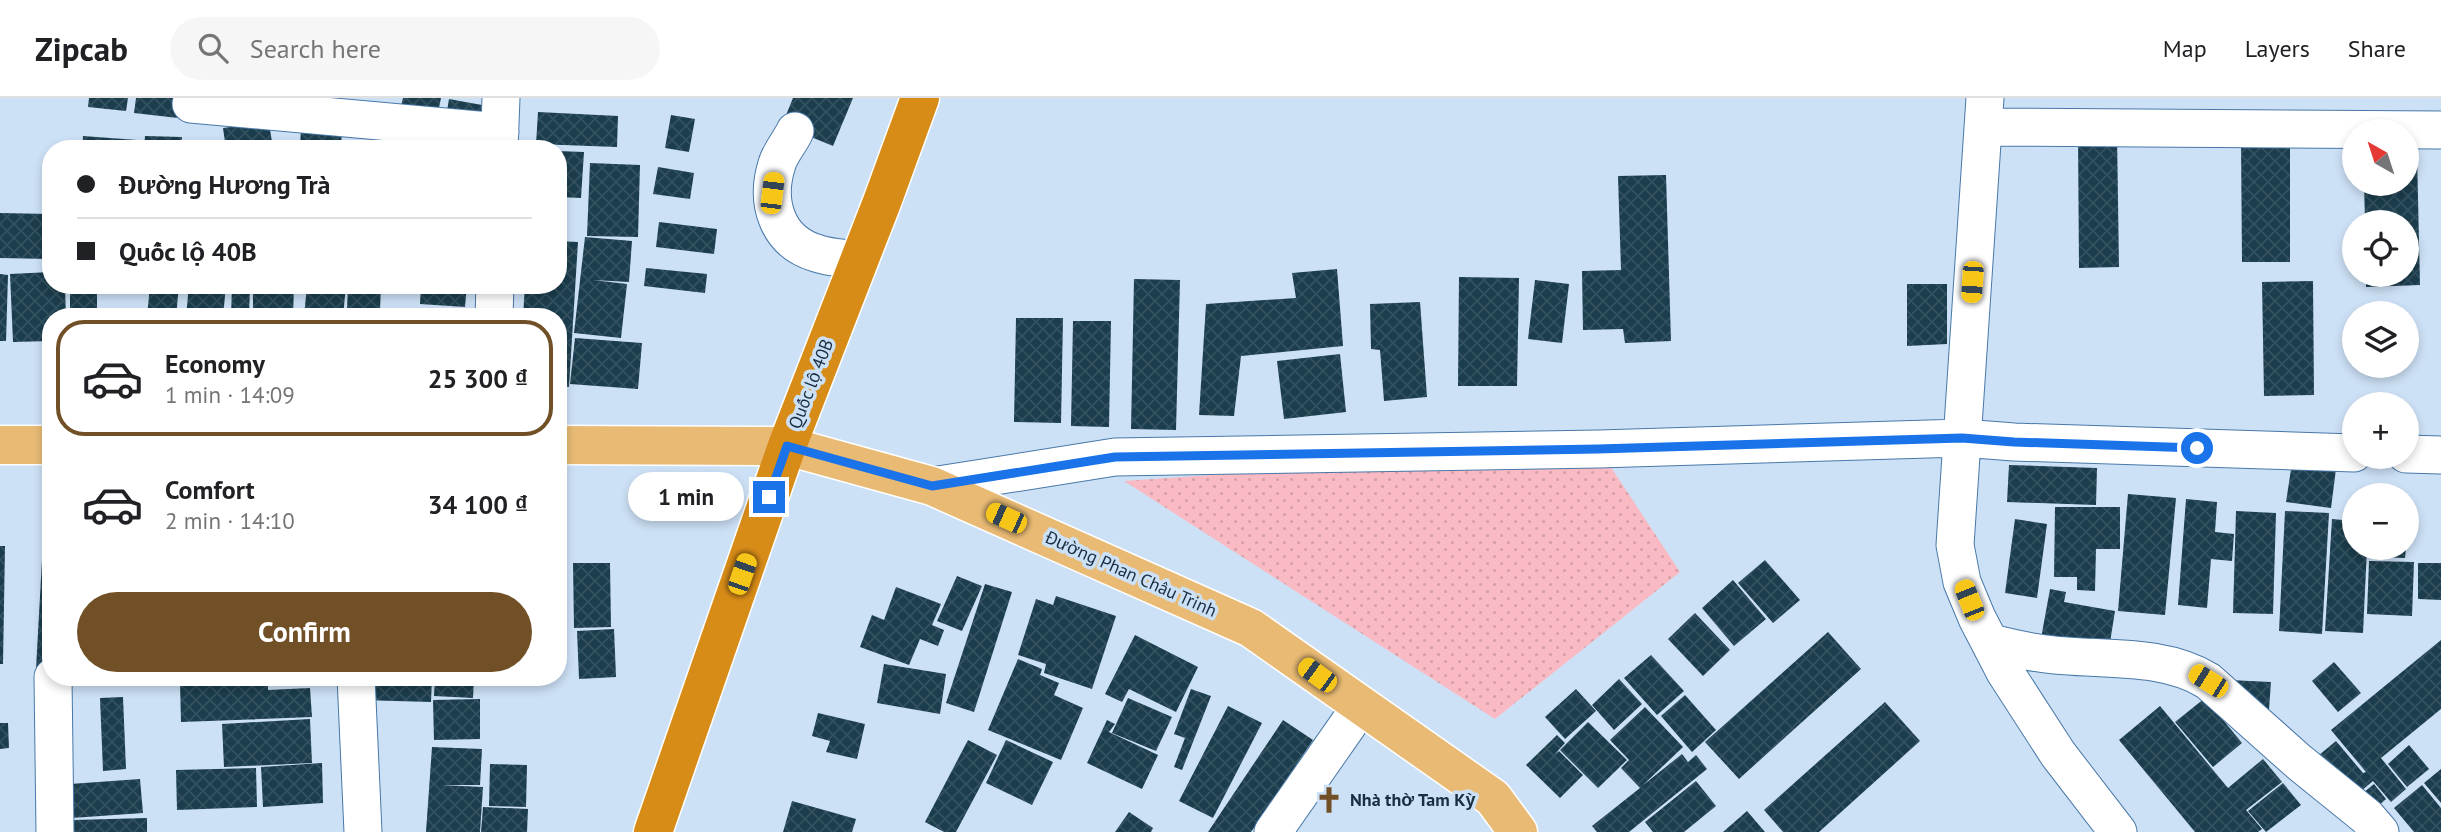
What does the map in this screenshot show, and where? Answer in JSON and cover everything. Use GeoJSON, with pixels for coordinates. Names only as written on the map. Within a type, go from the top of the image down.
{"type":"FeatureCollection","features":[{"type":"Feature","properties":{"kind":"highway","name":"Quốc lộ 40B"},"geometry":{"type":"LineString","coordinates":[[653,832],[787,446],[920,98]]}},
{"type":"Feature","properties":{"kind":"main road"},"geometry":{"type":"LineString","coordinates":[[0,445],[42,445]]}},
{"type":"Feature","properties":{"kind":"main road","name":"Đường Phan Châu Trinh"},"geometry":{"type":"LineString","coordinates":[[567,445],[787,446],[932,486],[1251,628],[1493,798],[1518,832]]}},
{"type":"Feature","properties":{"kind":"street"},"geometry":{"type":"LineString","coordinates":[[191,104],[500,126]]}},
{"type":"Feature","properties":{"kind":"street"},"geometry":{"type":"LineString","coordinates":[[2118,832],[2058,754],[2005,672],[1962,582],[1955,545],[1984,113],[2441,130]]}},
{"type":"Feature","properties":{"kind":"street"},"geometry":{"type":"LineString","coordinates":[[795,131],[777,162],[772,193],[774,214],[783,230],[797,243],[815,253],[860,260]]}},
{"type":"Feature","properties":{"kind":"street"},"geometry":{"type":"LineString","coordinates":[[932,486],[1115,457],[1598,449],[1962,438],[2342,453]]}},
{"type":"Feature","properties":{"kind":"street"},"geometry":{"type":"LineString","coordinates":[[2419,454],[2441,455]]}},
{"type":"Feature","properties":{"kind":"street"},"geometry":{"type":"LineString","coordinates":[[1991,643],[2039,653],[2168,664],[2193,672],[2208,681],[2299,762],[2367,817],[2380,832]]}},
{"type":"Feature","properties":{"kind":"street"},"geometry":{"type":"LineString","coordinates":[[53,686],[55,832]]}},
{"type":"Feature","properties":{"kind":"street"},"geometry":{"type":"LineString","coordinates":[[356,686],[363,832]]}},
{"type":"Feature","properties":{"kind":"street"},"geometry":{"type":"LineString","coordinates":[[1273,832],[1361,706]]}},
{"type":"Feature","properties":{"kind":"shaded area"},"geometry":{"type":"Polygon","coordinates":[[[1599,449],[1680,572],[1495,719],[1124,481],[1599,449]]]}},
{"type":"Feature","properties":{"kind":"building"},"geometry":{"type":"Polygon","coordinates":[[[89,98],[128,98],[126,111],[88,107],[89,98]]]}},
{"type":"Feature","properties":{"kind":"building"},"geometry":{"type":"Polygon","coordinates":[[[136,98],[180,98],[178,118],[134,113],[136,98]]]}},
{"type":"Feature","properties":{"kind":"building"},"geometry":{"type":"Polygon","coordinates":[[[403,98],[441,98],[437,118],[400,110],[403,98]]]}},
{"type":"Feature","properties":{"kind":"building"},"geometry":{"type":"Polygon","coordinates":[[[793,98],[853,98],[833,146],[782,125],[793,98]]]}},
{"type":"Feature","properties":{"kind":"building"},"geometry":{"type":"Polygon","coordinates":[[[449,99],[482,105],[479,123],[446,117],[449,99]]]}},
{"type":"Feature","properties":{"kind":"building"},"geometry":{"type":"Polygon","coordinates":[[[538,112],[618,116],[617,147],[567,145],[567,140],[536,140],[538,112]]]}},
{"type":"Feature","properties":{"kind":"building"},"geometry":{"type":"Polygon","coordinates":[[[671,115],[695,119],[689,152],[665,148],[671,115]]]}},
{"type":"Feature","properties":{"kind":"building"},"geometry":{"type":"Polygon","coordinates":[[[269,122],[272,140],[225,140],[223,128],[269,122]]]}},
{"type":"Feature","properties":{"kind":"building"},"geometry":{"type":"Polygon","coordinates":[[[301,126],[342,128],[341,140],[300,140],[301,126]]]}},
{"type":"Feature","properties":{"kind":"building"},"geometry":{"type":"Polygon","coordinates":[[[2117,134],[2119,267],[2079,268],[2078,135],[2117,134]]]}},
{"type":"Feature","properties":{"kind":"building"},"geometry":{"type":"Polygon","coordinates":[[[83,136],[137,140],[83,140],[83,136]]]}},
{"type":"Feature","properties":{"kind":"building"},"geometry":{"type":"Polygon","coordinates":[[[145,136],[182,137],[182,140],[145,140],[145,136]]]}},
{"type":"Feature","properties":{"kind":"building"},"geometry":{"type":"Polygon","coordinates":[[[2290,138],[2290,262],[2242,262],[2241,139],[2290,138]]]}},
{"type":"Feature","properties":{"kind":"building"},"geometry":{"type":"Polygon","coordinates":[[[567,151],[584,152],[581,198],[567,197],[567,151]]]}},
{"type":"Feature","properties":{"kind":"building"},"geometry":{"type":"Polygon","coordinates":[[[590,163],[640,165],[638,237],[587,236],[590,163]]]}},
{"type":"Feature","properties":{"kind":"building"},"geometry":{"type":"Polygon","coordinates":[[[658,167],[694,173],[690,199],[653,194],[658,167]]]}},
{"type":"Feature","properties":{"kind":"building"},"geometry":{"type":"Polygon","coordinates":[[[1666,175],[1671,341],[1625,343],[1623,329],[1583,330],[1582,271],[1621,270],[1618,176],[1666,175]]]}},
{"type":"Feature","properties":{"kind":"building"},"geometry":{"type":"Polygon","coordinates":[[[2364,196],[2418,196],[2418,210],[2365,210],[2364,196]]]}},
{"type":"Feature","properties":{"kind":"building"},"geometry":{"type":"Polygon","coordinates":[[[0,213],[42,214],[42,259],[0,258],[0,213]]]}},
{"type":"Feature","properties":{"kind":"building"},"geometry":{"type":"Polygon","coordinates":[[[659,222],[717,229],[714,254],[656,247],[659,222]]]}},
{"type":"Feature","properties":{"kind":"building"},"geometry":{"type":"Polygon","coordinates":[[[585,237],[632,241],[629,282],[593,280],[627,284],[621,338],[574,333],[585,237]]]}},
{"type":"Feature","properties":{"kind":"building"},"geometry":{"type":"Polygon","coordinates":[[[567,241],[578,242],[569,387],[567,308],[524,308],[524,294],[567,294],[567,241]]]}},
{"type":"Feature","properties":{"kind":"building"},"geometry":{"type":"Polygon","coordinates":[[[646,268],[707,274],[705,293],[644,286],[646,268]]]}},
{"type":"Feature","properties":{"kind":"building"},"geometry":{"type":"Polygon","coordinates":[[[1337,269],[1343,346],[1241,356],[1234,416],[1199,415],[1206,304],[1296,298],[1292,273],[1337,269]]]}},
{"type":"Feature","properties":{"kind":"building"},"geometry":{"type":"Polygon","coordinates":[[[42,272],[42,294],[65,294],[66,308],[42,308],[42,341],[13,342],[10,274],[42,272]]]}},
{"type":"Feature","properties":{"kind":"building"},"geometry":{"type":"Polygon","coordinates":[[[0,274],[8,275],[6,341],[0,341],[0,274]]]}},
{"type":"Feature","properties":{"kind":"building"},"geometry":{"type":"Polygon","coordinates":[[[1459,277],[1519,278],[1517,386],[1458,386],[1459,277]]]}},
{"type":"Feature","properties":{"kind":"building"},"geometry":{"type":"Polygon","coordinates":[[[1134,279],[1180,280],[1176,430],[1131,429],[1134,279]]]}},
{"type":"Feature","properties":{"kind":"building"},"geometry":{"type":"Polygon","coordinates":[[[1535,280],[1569,284],[1562,343],[1528,339],[1535,280]]]}},
{"type":"Feature","properties":{"kind":"building"},"geometry":{"type":"Polygon","coordinates":[[[2313,281],[2314,395],[2264,396],[2262,282],[2313,281]]]}},
{"type":"Feature","properties":{"kind":"building"},"geometry":{"type":"Polygon","coordinates":[[[1907,284],[1947,284],[1947,344],[1907,346],[1907,284]]]}},
{"type":"Feature","properties":{"kind":"building"},"geometry":{"type":"Polygon","coordinates":[[[70,294],[97,294],[97,308],[70,308],[70,294]]]}},
{"type":"Feature","properties":{"kind":"building"},"geometry":{"type":"Polygon","coordinates":[[[149,294],[178,294],[177,308],[148,308],[149,294]]]}},
{"type":"Feature","properties":{"kind":"building"},"geometry":{"type":"Polygon","coordinates":[[[188,294],[225,294],[224,308],[187,308],[188,294]]]}},
{"type":"Feature","properties":{"kind":"building"},"geometry":{"type":"Polygon","coordinates":[[[232,294],[250,294],[249,308],[231,308],[232,294]]]}},
{"type":"Feature","properties":{"kind":"building"},"geometry":{"type":"Polygon","coordinates":[[[253,294],[294,294],[293,308],[253,308],[253,294]]]}},
{"type":"Feature","properties":{"kind":"building"},"geometry":{"type":"Polygon","coordinates":[[[306,294],[345,294],[344,308],[305,308],[306,294]]]}},
{"type":"Feature","properties":{"kind":"building"},"geometry":{"type":"Polygon","coordinates":[[[348,294],[381,294],[380,308],[347,308],[348,294]]]}},
{"type":"Feature","properties":{"kind":"building"},"geometry":{"type":"Polygon","coordinates":[[[421,294],[466,294],[465,307],[420,304],[421,294]]]}},
{"type":"Feature","properties":{"kind":"building"},"geometry":{"type":"Polygon","coordinates":[[[1420,302],[1427,397],[1384,401],[1380,350],[1371,349],[1370,304],[1420,302]]]}},
{"type":"Feature","properties":{"kind":"building"},"geometry":{"type":"Polygon","coordinates":[[[1016,318],[1063,318],[1061,423],[1014,422],[1016,318]]]}},
{"type":"Feature","properties":{"kind":"building"},"geometry":{"type":"Polygon","coordinates":[[[1073,321],[1111,321],[1109,427],[1071,426],[1073,321]]]}},
{"type":"Feature","properties":{"kind":"building"},"geometry":{"type":"Polygon","coordinates":[[[575,338],[642,343],[638,389],[570,384],[575,338]]]}},
{"type":"Feature","properties":{"kind":"building"},"geometry":{"type":"Polygon","coordinates":[[[1340,354],[1346,412],[1284,419],[1277,361],[1340,354]]]}},
{"type":"Feature","properties":{"kind":"building"},"geometry":{"type":"Polygon","coordinates":[[[2292,463],[2336,469],[2331,508],[2286,502],[2292,463]]]}},
{"type":"Feature","properties":{"kind":"building"},"geometry":{"type":"Polygon","coordinates":[[[2009,465],[2097,468],[2096,505],[2007,502],[2009,465]]]}},
{"type":"Feature","properties":{"kind":"building"},"geometry":{"type":"Polygon","coordinates":[[[2128,494],[2176,498],[2165,615],[2118,611],[2128,494]]]}},
{"type":"Feature","properties":{"kind":"building"},"geometry":{"type":"Polygon","coordinates":[[[2186,499],[2217,502],[2215,532],[2234,534],[2232,561],[2211,559],[2207,608],[2178,605],[2186,499]]]}},
{"type":"Feature","properties":{"kind":"building"},"geometry":{"type":"Polygon","coordinates":[[[2055,507],[2120,507],[2120,549],[2096,549],[2095,591],[2077,590],[2077,577],[2054,577],[2055,507]]]}},
{"type":"Feature","properties":{"kind":"building"},"geometry":{"type":"Polygon","coordinates":[[[2236,511],[2276,513],[2273,614],[2233,613],[2236,511]]]}},
{"type":"Feature","properties":{"kind":"building"},"geometry":{"type":"Polygon","coordinates":[[[2285,511],[2329,513],[2322,634],[2279,631],[2285,511]]]}},
{"type":"Feature","properties":{"kind":"building"},"geometry":{"type":"Polygon","coordinates":[[[2015,519],[2047,524],[2037,598],[2005,593],[2015,519]]]}},
{"type":"Feature","properties":{"kind":"building"},"geometry":{"type":"Polygon","coordinates":[[[2332,519],[2342,520],[2342,560],[2366,560],[2363,633],[2325,631],[2332,519]]]}},
{"type":"Feature","properties":{"kind":"building"},"geometry":{"type":"Polygon","coordinates":[[[0,546],[5,546],[3,664],[0,664],[0,546]]]}},
{"type":"Feature","properties":{"kind":"building"},"geometry":{"type":"Polygon","coordinates":[[[42,560],[42,669],[36,669],[42,560]]]}},
{"type":"Feature","properties":{"kind":"building"},"geometry":{"type":"Polygon","coordinates":[[[1765,560],[1800,600],[1773,623],[1738,583],[1765,560]]]}},
{"type":"Feature","properties":{"kind":"building"},"geometry":{"type":"Polygon","coordinates":[[[2369,561],[2414,562],[2412,616],[2367,614],[2369,561]]]}},
{"type":"Feature","properties":{"kind":"building"},"geometry":{"type":"Polygon","coordinates":[[[573,563],[610,563],[611,627],[574,628],[573,563]]]}},
{"type":"Feature","properties":{"kind":"building"},"geometry":{"type":"Polygon","coordinates":[[[2418,563],[2441,563],[2441,600],[2418,599],[2418,563]]]}},
{"type":"Feature","properties":{"kind":"building"},"geometry":{"type":"Polygon","coordinates":[[[957,576],[982,586],[962,631],[937,621],[957,576]]]}},
{"type":"Feature","properties":{"kind":"building"},"geometry":{"type":"Polygon","coordinates":[[[1733,580],[1766,619],[1734,646],[1702,608],[1733,580]]]}},
{"type":"Feature","properties":{"kind":"building"},"geometry":{"type":"Polygon","coordinates":[[[985,584],[1012,592],[974,712],[946,703],[985,584]]]}},
{"type":"Feature","properties":{"kind":"building"},"geometry":{"type":"Polygon","coordinates":[[[896,587],[941,604],[932,625],[944,630],[938,646],[920,639],[909,665],[860,647],[872,615],[884,620],[896,587]]]}},
{"type":"Feature","properties":{"kind":"building"},"geometry":{"type":"Polygon","coordinates":[[[2050,589],[2066,592],[2064,602],[2115,611],[2108,655],[2040,644],[2050,589]]]}},
{"type":"Feature","properties":{"kind":"building"},"geometry":{"type":"Polygon","coordinates":[[[1056,596],[1116,616],[1092,689],[1044,673],[1046,664],[1018,655],[1036,599],[1053,605],[1056,596]]]}},
{"type":"Feature","properties":{"kind":"building"},"geometry":{"type":"Polygon","coordinates":[[[1695,613],[1730,650],[1703,676],[1668,639],[1695,613]]]}},
{"type":"Feature","properties":{"kind":"building"},"geometry":{"type":"Polygon","coordinates":[[[614,629],[616,677],[579,679],[577,631],[614,629]]]}},
{"type":"Feature","properties":{"kind":"building"},"geometry":{"type":"Polygon","coordinates":[[[1828,632],[1861,669],[1739,779],[1705,742],[1828,632]]]}},
{"type":"Feature","properties":{"kind":"building"},"geometry":{"type":"Polygon","coordinates":[[[1135,635],[1198,667],[1176,712],[1129,689],[1122,702],[1105,694],[1135,635]]]}},
{"type":"Feature","properties":{"kind":"building"},"geometry":{"type":"Polygon","coordinates":[[[2441,640],[2441,709],[2381,758],[2406,789],[2391,802],[2373,781],[2336,812],[2301,770],[2336,741],[2363,773],[2366,772],[2331,730],[2441,640]]]}},
{"type":"Feature","properties":{"kind":"building"},"geometry":{"type":"Polygon","coordinates":[[[1651,655],[1684,691],[1657,715],[1624,678],[1651,655]]]}},
{"type":"Feature","properties":{"kind":"building"},"geometry":{"type":"Polygon","coordinates":[[[1018,659],[1042,669],[1040,675],[1059,683],[1054,695],[1083,708],[1061,760],[988,730],[1018,659]]]}},
{"type":"Feature","properties":{"kind":"building"},"geometry":{"type":"Polygon","coordinates":[[[2334,662],[2361,693],[2338,712],[2312,681],[2334,662]]]}},
{"type":"Feature","properties":{"kind":"building"},"geometry":{"type":"Polygon","coordinates":[[[884,664],[946,674],[940,714],[877,703],[884,664]]]}},
{"type":"Feature","properties":{"kind":"building"},"geometry":{"type":"Polygon","coordinates":[[[1619,679],[1642,704],[1614,730],[1592,705],[1619,679]]]}},
{"type":"Feature","properties":{"kind":"building"},"geometry":{"type":"Polygon","coordinates":[[[2229,680],[2271,682],[2268,723],[2229,680]]]}},
{"type":"Feature","properties":{"kind":"building"},"geometry":{"type":"Polygon","coordinates":[[[180,686],[268,686],[268,690],[310,688],[312,717],[181,722],[180,686]]]}},
{"type":"Feature","properties":{"kind":"building"},"geometry":{"type":"Polygon","coordinates":[[[360,686],[432,686],[431,702],[360,700],[360,686]]]}},
{"type":"Feature","properties":{"kind":"building"},"geometry":{"type":"Polygon","coordinates":[[[435,686],[474,686],[473,698],[434,696],[435,686]]]}},
{"type":"Feature","properties":{"kind":"building"},"geometry":{"type":"Polygon","coordinates":[[[1191,689],[1211,696],[1182,770],[1174,767],[1185,738],[1174,734],[1191,689]]]}},
{"type":"Feature","properties":{"kind":"building"},"geometry":{"type":"Polygon","coordinates":[[[1576,689],[1596,711],[1565,739],[1545,717],[1576,689]]]}},
{"type":"Feature","properties":{"kind":"building"},"geometry":{"type":"Polygon","coordinates":[[[1685,695],[1716,730],[1692,752],[1661,716],[1685,695]]]}},
{"type":"Feature","properties":{"kind":"building"},"geometry":{"type":"Polygon","coordinates":[[[123,697],[126,769],[103,771],[100,698],[123,697]]]}},
{"type":"Feature","properties":{"kind":"building"},"geometry":{"type":"Polygon","coordinates":[[[1128,698],[1172,717],[1156,751],[1112,733],[1128,698]]]}},
{"type":"Feature","properties":{"kind":"building"},"geometry":{"type":"Polygon","coordinates":[[[2205,698],[2242,743],[2213,767],[2175,722],[2205,698]]]}},
{"type":"Feature","properties":{"kind":"building"},"geometry":{"type":"Polygon","coordinates":[[[480,699],[480,739],[434,740],[433,700],[480,699]]]}},
{"type":"Feature","properties":{"kind":"building"},"geometry":{"type":"Polygon","coordinates":[[[1885,702],[1920,741],[1819,832],[1783,832],[1764,810],[1885,702]]]}},
{"type":"Feature","properties":{"kind":"building"},"geometry":{"type":"Polygon","coordinates":[[[1228,706],[1262,723],[1213,818],[1179,801],[1228,706]]]}},
{"type":"Feature","properties":{"kind":"building"},"geometry":{"type":"Polygon","coordinates":[[[2160,706],[2228,788],[2263,759],[2282,782],[2246,810],[2262,829],[2258,832],[2195,832],[2119,740],[2160,706]]]}},
{"type":"Feature","properties":{"kind":"building"},"geometry":{"type":"Polygon","coordinates":[[[1645,707],[1683,747],[1642,786],[1682,754],[1688,762],[1696,755],[1707,769],[1629,832],[1597,832],[1592,826],[1640,788],[1621,768],[1629,760],[1610,740],[1645,707]]]}},
{"type":"Feature","properties":{"kind":"building"},"geometry":{"type":"Polygon","coordinates":[[[818,713],[865,724],[857,759],[826,752],[830,741],[812,736],[818,713]]]}},
{"type":"Feature","properties":{"kind":"building"},"geometry":{"type":"Polygon","coordinates":[[[310,719],[312,763],[224,767],[222,724],[310,719]]]}},
{"type":"Feature","properties":{"kind":"building"},"geometry":{"type":"Polygon","coordinates":[[[1107,720],[1115,724],[1109,732],[1158,755],[1142,789],[1087,763],[1107,720]]]}},
{"type":"Feature","properties":{"kind":"building"},"geometry":{"type":"Polygon","coordinates":[[[1283,720],[1313,740],[1251,832],[1208,832],[1283,720]]]}},
{"type":"Feature","properties":{"kind":"building"},"geometry":{"type":"Polygon","coordinates":[[[1588,722],[1627,760],[1598,788],[1560,750],[1588,722]]]}},
{"type":"Feature","properties":{"kind":"building"},"geometry":{"type":"Polygon","coordinates":[[[0,723],[8,723],[9,748],[0,749],[0,723]]]}},
{"type":"Feature","properties":{"kind":"building"},"geometry":{"type":"Polygon","coordinates":[[[1557,735],[1565,743],[1555,754],[1559,751],[1583,775],[1560,798],[1526,765],[1557,735]]]}},
{"type":"Feature","properties":{"kind":"building"},"geometry":{"type":"Polygon","coordinates":[[[968,740],[997,755],[956,832],[944,832],[925,822],[968,740]]]}},
{"type":"Feature","properties":{"kind":"building"},"geometry":{"type":"Polygon","coordinates":[[[1006,740],[1053,762],[1032,805],[986,783],[1006,740]]]}},
{"type":"Feature","properties":{"kind":"building"},"geometry":{"type":"Polygon","coordinates":[[[2409,745],[2429,769],[2407,787],[2388,764],[2409,745]]]}},
{"type":"Feature","properties":{"kind":"building"},"geometry":{"type":"Polygon","coordinates":[[[432,747],[482,749],[480,785],[441,785],[483,787],[480,832],[426,832],[432,747]]]}},
{"type":"Feature","properties":{"kind":"building"},"geometry":{"type":"Polygon","coordinates":[[[322,763],[323,803],[263,807],[261,767],[322,763]]]}},
{"type":"Feature","properties":{"kind":"building"},"geometry":{"type":"Polygon","coordinates":[[[490,764],[527,765],[526,807],[489,806],[490,764]]]}},
{"type":"Feature","properties":{"kind":"building"},"geometry":{"type":"Polygon","coordinates":[[[256,768],[257,807],[177,810],[176,770],[256,768]]]}},
{"type":"Feature","properties":{"kind":"building"},"geometry":{"type":"Polygon","coordinates":[[[2441,769],[2441,803],[2424,783],[2441,769]]]}},
{"type":"Feature","properties":{"kind":"building"},"geometry":{"type":"Polygon","coordinates":[[[140,779],[143,813],[72,818],[70,784],[140,779]]]}},
{"type":"Feature","properties":{"kind":"building"},"geometry":{"type":"Polygon","coordinates":[[[1696,781],[1716,806],[1684,832],[1653,832],[1645,822],[1696,781]]]}},
{"type":"Feature","properties":{"kind":"building"},"geometry":{"type":"Polygon","coordinates":[[[2283,783],[2301,805],[2266,832],[2248,811],[2283,783]]]}},
{"type":"Feature","properties":{"kind":"building"},"geometry":{"type":"Polygon","coordinates":[[[2374,784],[2386,799],[2366,817],[2352,802],[2374,784]]]}},
{"type":"Feature","properties":{"kind":"building"},"geometry":{"type":"Polygon","coordinates":[[[2422,785],[2441,808],[2441,832],[2414,832],[2394,808],[2422,785]]]}},
{"type":"Feature","properties":{"kind":"building"},"geometry":{"type":"Polygon","coordinates":[[[792,801],[856,819],[852,832],[783,832],[792,801]]]}},
{"type":"Feature","properties":{"kind":"building"},"geometry":{"type":"Polygon","coordinates":[[[483,807],[528,809],[527,832],[481,832],[483,807]]]}},
{"type":"Feature","properties":{"kind":"building"},"geometry":{"type":"Polygon","coordinates":[[[1747,811],[1765,832],[1723,832],[1747,811]]]}},
{"type":"Feature","properties":{"kind":"building"},"geometry":{"type":"Polygon","coordinates":[[[1129,812],[1153,828],[1151,832],[1115,832],[1129,812]]]}},
{"type":"Feature","properties":{"kind":"building"},"geometry":{"type":"Polygon","coordinates":[[[147,818],[147,832],[73,832],[73,820],[147,818]]]}},
{"type":"Feature","properties":{"kind":"place","name":"Nhà thờ Tam Kỳ"},"geometry":{"type":"Point","coordinates":[1329,800]}},
{"type":"Feature","properties":{"kind":"route"},"geometry":{"type":"LineString","coordinates":[[769,497],[787,446],[932,486],[1115,457],[1598,449],[1962,438],[2197,448]]}}]}
